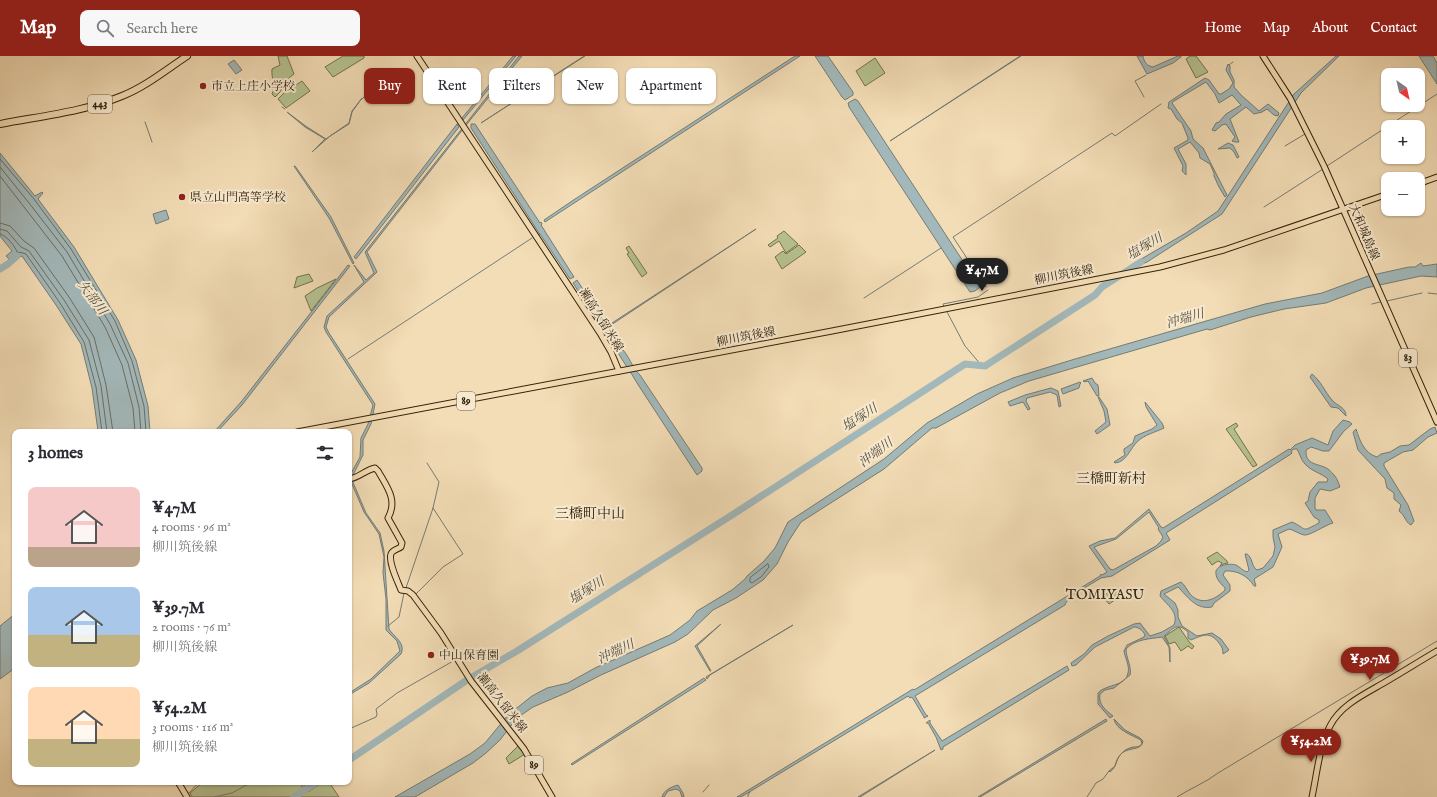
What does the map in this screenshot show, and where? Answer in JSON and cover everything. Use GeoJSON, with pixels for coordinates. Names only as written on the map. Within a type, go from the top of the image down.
{"type":"FeatureCollection","features":[{"type":"Feature","properties":{"kind":"highway","name":"443"},"geometry":{"type":"LineString","coordinates":[[1,124],[95,105],[122,96],[134,91],[187,56]]}},
{"type":"Feature","properties":{"kind":"main road","name":"瀬高久留米線"},"geometry":{"type":"LineString","coordinates":[[322,429],[619,371],[600,333],[417,56]]}},
{"type":"Feature","properties":{"kind":"main road","name":"大和城島線"},"geometry":{"type":"LineString","coordinates":[[1262,56],[1292,102],[1324,166],[1437,422]]}},
{"type":"Feature","properties":{"kind":"main road"},"geometry":{"type":"LineString","coordinates":[[1425,181],[1437,177]]}},
{"type":"Feature","properties":{"kind":"main road","name":"柳川筑後線"},"geometry":{"type":"LineString","coordinates":[[619,371],[1160,267],[1224,250],[1381,196]]}},
{"type":"Feature","properties":{"kind":"main road","name":"瀬高久留米線"},"geometry":{"type":"LineString","coordinates":[[352,478],[360,476],[370,469],[374,468],[378,471],[390,494],[393,508],[388,518],[402,543],[401,547],[391,553],[391,562],[401,590],[405,590],[413,595],[441,633],[471,681],[532,760],[552,797]]}},
{"type":"Feature","properties":{"kind":"main road"},"geometry":{"type":"LineString","coordinates":[[1312,797],[1323,746],[1330,725],[1342,710],[1361,696],[1437,651]]}},
{"type":"Feature","properties":{"kind":"main road"},"geometry":{"type":"LineString","coordinates":[[180,785],[187,797]]}},
{"type":"Feature","properties":{"kind":"green space"},"geometry":{"type":"Polygon","coordinates":[[[278,56],[287,56],[294,74],[288,79],[275,97],[272,94],[274,88],[272,69],[280,65],[278,56]]]}},
{"type":"Feature","properties":{"kind":"green space"},"geometry":{"type":"Polygon","coordinates":[[[343,56],[364,56],[364,58],[333,77],[325,67],[343,56]]]}},
{"type":"Feature","properties":{"kind":"green space"},"geometry":{"type":"Polygon","coordinates":[[[1190,56],[1196,56],[1208,72],[1196,78],[1186,59],[1190,56]]]}},
{"type":"Feature","properties":{"kind":"green space"},"geometry":{"type":"Polygon","coordinates":[[[875,58],[885,73],[865,86],[856,71],[875,58]]]}},
{"type":"Feature","properties":{"kind":"green space"},"geometry":{"type":"Polygon","coordinates":[[[302,81],[310,91],[286,108],[278,99],[285,92],[289,82],[293,87],[302,81]]]}},
{"type":"Feature","properties":{"kind":"green space"},"geometry":{"type":"Polygon","coordinates":[[[784,231],[798,244],[786,253],[779,241],[770,247],[768,245],[778,238],[777,236],[784,231]]]}},
{"type":"Feature","properties":{"kind":"green space"},"geometry":{"type":"Polygon","coordinates":[[[799,245],[806,252],[782,269],[775,257],[783,251],[786,254],[799,245]]]}},
{"type":"Feature","properties":{"kind":"green space"},"geometry":{"type":"Polygon","coordinates":[[[629,246],[647,273],[642,277],[627,254],[629,253],[626,248],[629,246]]]}},
{"type":"Feature","properties":{"kind":"green space"},"geometry":{"type":"Polygon","coordinates":[[[309,274],[313,281],[294,288],[297,277],[309,274]]]}},
{"type":"Feature","properties":{"kind":"green space"},"geometry":{"type":"Polygon","coordinates":[[[336,279],[311,311],[305,296],[317,288],[336,279]]]}},
{"type":"Feature","properties":{"kind":"green space"},"geometry":{"type":"Polygon","coordinates":[[[1236,423],[1238,426],[1234,429],[1257,465],[1253,467],[1226,429],[1236,423]]]}},
{"type":"Feature","properties":{"kind":"green space"},"geometry":{"type":"Polygon","coordinates":[[[1217,552],[1228,563],[1220,566],[1222,563],[1218,561],[1212,565],[1207,558],[1217,552]]]}},
{"type":"Feature","properties":{"kind":"green space"},"geometry":{"type":"Polygon","coordinates":[[[1117,588],[1120,594],[1119,597],[1109,604],[1102,596],[1117,588]]]}},
{"type":"Feature","properties":{"kind":"green space"},"geometry":{"type":"Polygon","coordinates":[[[1179,627],[1190,643],[1194,646],[1192,649],[1188,646],[1181,651],[1175,642],[1169,644],[1165,636],[1179,627]]]}},
{"type":"Feature","properties":{"kind":"green space"},"geometry":{"type":"Polygon","coordinates":[[[518,746],[525,754],[509,764],[506,758],[518,746]]]}},
{"type":"Feature","properties":{"kind":"green space"},"geometry":{"type":"Polygon","coordinates":[[[199,785],[304,785],[308,792],[318,785],[331,785],[339,797],[192,797],[190,793],[199,785]]]}},
{"type":"Feature","properties":{"kind":"water"},"geometry":{"type":"Polygon","coordinates":[[[513,56],[516,56],[506,68],[503,68],[513,56]]]}},
{"type":"Feature","properties":{"kind":"water"},"geometry":{"type":"Polygon","coordinates":[[[519,56],[522,56],[512,68],[510,68],[519,56]]]}},
{"type":"Feature","properties":{"kind":"water"},"geometry":{"type":"Polygon","coordinates":[[[584,56],[585,56],[566,68],[584,56]]]}},
{"type":"Feature","properties":{"kind":"water"},"geometry":{"type":"Polygon","coordinates":[[[795,56],[800,56],[545,222],[544,220],[575,199],[795,56]]]}},
{"type":"Feature","properties":{"kind":"water"},"geometry":{"type":"Polygon","coordinates":[[[815,56],[828,56],[853,92],[853,95],[845,100],[842,97],[815,56]]]}},
{"type":"Feature","properties":{"kind":"water"},"geometry":{"type":"Polygon","coordinates":[[[1020,56],[1021,56],[890,141],[1020,56]]]}},
{"type":"Feature","properties":{"kind":"water"},"geometry":{"type":"Polygon","coordinates":[[[1137,56],[1143,56],[1146,63],[1153,67],[1178,56],[1181,57],[1173,63],[1147,74],[1137,56]]]}},
{"type":"Feature","properties":{"kind":"water","name":"塩塚川"},"geometry":{"type":"Polygon","coordinates":[[[1336,56],[1339,56],[1301,93],[1222,214],[1147,262],[1135,267],[1131,265],[1186,233],[1218,211],[1294,94],[1336,56]]]}},
{"type":"Feature","properties":{"kind":"water"},"geometry":{"type":"Polygon","coordinates":[[[1419,56],[1433,56],[1437,63],[1437,84],[1419,56]]]}},
{"type":"Feature","properties":{"kind":"water"},"geometry":{"type":"Polygon","coordinates":[[[234,60],[242,70],[236,74],[228,64],[234,60]]]}},
{"type":"Feature","properties":{"kind":"water"},"geometry":{"type":"Polygon","coordinates":[[[1228,64],[1234,80],[1234,87],[1241,95],[1259,111],[1268,104],[1279,113],[1278,116],[1274,115],[1267,109],[1254,114],[1246,107],[1230,119],[1239,142],[1235,142],[1232,141],[1235,137],[1226,124],[1222,125],[1215,131],[1212,130],[1216,123],[1219,122],[1226,114],[1241,105],[1232,95],[1219,103],[1215,94],[1206,82],[1172,103],[1191,131],[1193,139],[1203,148],[1227,195],[1225,197],[1214,176],[1210,164],[1200,158],[1199,153],[1190,142],[1178,149],[1186,164],[1186,175],[1182,171],[1183,166],[1174,148],[1188,140],[1188,138],[1182,123],[1177,119],[1171,109],[1168,108],[1169,102],[1205,78],[1209,80],[1219,94],[1229,89],[1233,83],[1226,70],[1228,64]]]}},
{"type":"Feature","properties":{"kind":"water"},"geometry":{"type":"Polygon","coordinates":[[[489,85],[489,89],[481,98],[481,95],[489,85]]]}},
{"type":"Feature","properties":{"kind":"water"},"geometry":{"type":"Polygon","coordinates":[[[489,94],[489,97],[367,252],[377,272],[329,317],[326,327],[329,333],[375,404],[371,424],[363,440],[363,455],[352,477],[352,472],[360,457],[361,438],[368,424],[373,405],[324,327],[327,316],[364,282],[354,265],[366,280],[374,273],[365,252],[489,94]]]}},
{"type":"Feature","properties":{"kind":"water"},"geometry":{"type":"Polygon","coordinates":[[[362,98],[352,112],[349,124],[333,134],[349,123],[352,111],[362,98]]]}},
{"type":"Feature","properties":{"kind":"water"},"geometry":{"type":"Polygon","coordinates":[[[855,99],[858,101],[980,287],[975,291],[970,292],[849,107],[848,103],[855,99]]]}},
{"type":"Feature","properties":{"kind":"water"},"geometry":{"type":"Polygon","coordinates":[[[474,104],[476,104],[463,120],[462,118],[474,104]]]}},
{"type":"Feature","properties":{"kind":"water"},"geometry":{"type":"Polygon","coordinates":[[[287,112],[326,139],[329,137],[312,152],[325,139],[305,127],[287,112]]]}},
{"type":"Feature","properties":{"kind":"water"},"geometry":{"type":"Polygon","coordinates":[[[457,124],[459,127],[356,259],[354,257],[457,124]]]}},
{"type":"Feature","properties":{"kind":"water"},"geometry":{"type":"Polygon","coordinates":[[[471,124],[475,124],[540,223],[541,222],[541,225],[574,277],[570,279],[540,234],[539,235],[471,128],[471,124]]]}},
{"type":"Feature","properties":{"kind":"water"},"geometry":{"type":"Polygon","coordinates":[[[1228,143],[1233,145],[1239,157],[1237,158],[1230,148],[1218,149],[1228,143]]]}},
{"type":"Feature","properties":{"kind":"water","name":"矢部川"},"geometry":{"type":"Polygon","coordinates":[[[0,153],[35,196],[42,192],[43,193],[38,199],[74,247],[118,320],[136,360],[148,406],[150,429],[98,429],[92,388],[81,344],[22,256],[12,262],[6,256],[12,251],[0,236],[0,153]]]}},
{"type":"Feature","properties":{"kind":"water"},"geometry":{"type":"Polygon","coordinates":[[[294,166],[331,217],[354,263],[353,264],[329,218],[294,166]]]}},
{"type":"Feature","properties":{"kind":"water"},"geometry":{"type":"Polygon","coordinates":[[[166,210],[169,219],[156,224],[153,214],[166,210]]]}},
{"type":"Feature","properties":{"kind":"water"},"geometry":{"type":"Polygon","coordinates":[[[756,229],[611,325],[612,323],[756,229]]]}},
{"type":"Feature","properties":{"kind":"water","name":"沖端川"},"geometry":{"type":"Polygon","coordinates":[[[1421,263],[1423,266],[1437,264],[1437,277],[1421,276],[1366,288],[1326,303],[1284,309],[1251,317],[1029,381],[1000,393],[936,428],[932,428],[884,469],[801,522],[788,542],[777,564],[763,580],[736,598],[713,610],[688,634],[675,642],[533,707],[517,718],[500,740],[473,763],[415,797],[395,797],[470,754],[485,743],[508,715],[532,696],[547,688],[568,683],[595,668],[670,635],[690,620],[697,611],[732,590],[764,561],[775,548],[788,522],[884,459],[927,423],[977,394],[1013,378],[1075,359],[1265,304],[1322,293],[1368,276],[1415,267],[1421,263]]]}},
{"type":"Feature","properties":{"kind":"water"},"geometry":{"type":"Polygon","coordinates":[[[348,265],[350,266],[242,405],[220,429],[217,429],[241,402],[348,265]]]}},
{"type":"Feature","properties":{"kind":"water"},"geometry":{"type":"Polygon","coordinates":[[[577,280],[619,345],[615,348],[602,329],[601,330],[602,328],[573,283],[577,280]]]}},
{"type":"Feature","properties":{"kind":"water"},"geometry":{"type":"Polygon","coordinates":[[[621,348],[702,468],[702,471],[697,475],[619,355],[617,351],[621,348]]]}},
{"type":"Feature","properties":{"kind":"water"},"geometry":{"type":"Polygon","coordinates":[[[1312,374],[1332,400],[1345,411],[1346,416],[1338,408],[1331,407],[1310,377],[1312,374]]]}},
{"type":"Feature","properties":{"kind":"water"},"geometry":{"type":"Polygon","coordinates":[[[1092,378],[1098,385],[1099,396],[1097,396],[1088,381],[1083,381],[1092,378]]]}},
{"type":"Feature","properties":{"kind":"water"},"geometry":{"type":"Polygon","coordinates":[[[1080,382],[1079,388],[1063,394],[1061,389],[1080,382]]]}},
{"type":"Feature","properties":{"kind":"water"},"geometry":{"type":"Polygon","coordinates":[[[1051,388],[1058,391],[1061,406],[1059,407],[1057,395],[1050,392],[1027,398],[1026,401],[1030,409],[1028,410],[1023,402],[1010,406],[1008,402],[1025,395],[1051,388]]]}},
{"type":"Feature","properties":{"kind":"water"},"geometry":{"type":"Polygon","coordinates":[[[1098,397],[1107,409],[1110,425],[1097,434],[1095,431],[1106,422],[1104,411],[1098,397]]]}},
{"type":"Feature","properties":{"kind":"water"},"geometry":{"type":"Polygon","coordinates":[[[1145,402],[1162,423],[1164,428],[1141,439],[1135,444],[1123,460],[1115,463],[1114,462],[1125,455],[1124,449],[1133,443],[1135,436],[1152,429],[1157,425],[1146,407],[1145,402]]]}},
{"type":"Feature","properties":{"kind":"water"},"geometry":{"type":"Polygon","coordinates":[[[1343,420],[1350,422],[1352,424],[1344,431],[1329,451],[1323,451],[1311,447],[1306,450],[1308,459],[1313,463],[1328,469],[1336,477],[1339,484],[1340,487],[1330,491],[1320,489],[1315,498],[1316,510],[1325,510],[1333,523],[1307,535],[1289,529],[1278,534],[1282,547],[1273,567],[1254,579],[1256,586],[1254,586],[1249,579],[1242,574],[1225,571],[1223,575],[1230,585],[1230,591],[1214,603],[1212,607],[1201,607],[1197,605],[1178,587],[1164,594],[1175,603],[1178,610],[1178,617],[1182,626],[1197,636],[1212,633],[1221,639],[1229,650],[1223,654],[1223,649],[1213,637],[1206,635],[1191,640],[1188,638],[1188,632],[1181,627],[1176,627],[1164,636],[1170,648],[1170,662],[1169,647],[1162,637],[1138,641],[1126,649],[1130,675],[1125,679],[1128,673],[1128,668],[1124,651],[1127,645],[1144,637],[1145,635],[1142,630],[1136,627],[1095,647],[1076,665],[1072,666],[1071,663],[1084,654],[1092,645],[1134,624],[1140,623],[1150,636],[1162,632],[1174,625],[1174,612],[1160,596],[1161,591],[1181,582],[1194,598],[1203,601],[1217,597],[1225,590],[1225,588],[1216,576],[1217,569],[1223,565],[1233,564],[1247,572],[1249,570],[1245,554],[1249,556],[1257,570],[1263,568],[1273,556],[1275,547],[1273,530],[1292,522],[1304,529],[1319,523],[1319,520],[1314,517],[1305,503],[1308,501],[1310,492],[1318,482],[1327,482],[1328,479],[1307,466],[1302,461],[1297,449],[1294,449],[1291,451],[1291,454],[1166,533],[1170,540],[1112,576],[1101,578],[1074,594],[1065,605],[915,696],[928,716],[924,718],[912,697],[910,698],[908,696],[741,797],[737,797],[913,689],[914,690],[1101,574],[1102,575],[1107,572],[1089,546],[1100,541],[1115,538],[1149,509],[1163,528],[1289,449],[1290,450],[1295,445],[1312,438],[1328,445],[1333,431],[1343,420]],[[1149,512],[1116,539],[1094,547],[1110,569],[1113,570],[1156,546],[1163,537],[1158,529],[1159,528],[1149,512]]]}},
{"type":"Feature","properties":{"kind":"water"},"geometry":{"type":"Polygon","coordinates":[[[1435,427],[1437,433],[1428,437],[1413,450],[1403,452],[1384,463],[1384,466],[1408,505],[1414,521],[1411,525],[1399,511],[1401,505],[1394,499],[1394,493],[1387,488],[1385,479],[1358,450],[1353,432],[1356,429],[1366,450],[1377,457],[1400,446],[1409,445],[1430,429],[1435,427]]]}},
{"type":"Feature","properties":{"kind":"water"},"geometry":{"type":"Polygon","coordinates":[[[352,480],[366,513],[380,533],[384,551],[389,629],[401,643],[402,650],[401,654],[369,683],[352,693],[352,691],[371,679],[400,651],[397,641],[386,630],[386,599],[383,573],[384,557],[379,534],[364,512],[352,484],[352,480]]]}},
{"type":"Feature","properties":{"kind":"water"},"geometry":{"type":"Polygon","coordinates":[[[12,616],[12,670],[0,679],[0,626],[12,616]]]}},
{"type":"Feature","properties":{"kind":"water"},"geometry":{"type":"Polygon","coordinates":[[[721,624],[697,646],[710,671],[695,646],[721,624]]]}},
{"type":"Feature","properties":{"kind":"water"},"geometry":{"type":"Polygon","coordinates":[[[793,625],[710,675],[707,679],[706,677],[793,625]]]}},
{"type":"Feature","properties":{"kind":"water"},"geometry":{"type":"Polygon","coordinates":[[[1067,666],[1069,670],[943,747],[941,750],[936,737],[928,723],[926,723],[930,720],[930,723],[942,741],[1067,666]]]}},
{"type":"Feature","properties":{"kind":"water"},"geometry":{"type":"Polygon","coordinates":[[[704,678],[706,680],[572,765],[571,764],[704,678]]]}},
{"type":"Feature","properties":{"kind":"water"},"geometry":{"type":"Polygon","coordinates":[[[1121,682],[1114,688],[1105,690],[1100,694],[1101,704],[1113,716],[1110,718],[1098,704],[1098,693],[1105,688],[1121,682]]]}},
{"type":"Feature","properties":{"kind":"water"},"geometry":{"type":"Polygon","coordinates":[[[1106,719],[1107,721],[978,797],[1106,719]]]}},
{"type":"Feature","properties":{"kind":"water"},"geometry":{"type":"Polygon","coordinates":[[[1114,719],[1125,730],[1140,738],[1143,741],[1142,744],[1141,740],[1118,726],[1114,719]]]}},
{"type":"Feature","properties":{"kind":"water"},"geometry":{"type":"Polygon","coordinates":[[[1140,746],[1138,748],[1122,753],[1129,748],[1140,746]]]}},
{"type":"Feature","properties":{"kind":"water"},"geometry":{"type":"Polygon","coordinates":[[[935,750],[860,797],[858,797],[935,750]]]}},
{"type":"Feature","properties":{"kind":"water"},"geometry":{"type":"Polygon","coordinates":[[[678,785],[684,797],[682,797],[680,791],[676,789],[668,791],[664,797],[662,797],[664,792],[668,789],[678,785]]]}},
{"type":"Feature","properties":{"kind":"waterway"},"geometry":{"type":"LineString","coordinates":[[1229,65],[1233,62]]}},
{"type":"Feature","properties":{"kind":"waterway"},"geometry":{"type":"LineString","coordinates":[[1144,97],[1135,81],[1146,75]]}},
{"type":"Feature","properties":{"kind":"waterway"},"geometry":{"type":"LineString","coordinates":[[1327,166],[1437,94]]}},
{"type":"Feature","properties":{"kind":"waterway"},"geometry":{"type":"LineString","coordinates":[[976,272],[953,237],[1112,133],[1115,136],[1161,104]]}},
{"type":"Feature","properties":{"kind":"waterway"},"geometry":{"type":"LineString","coordinates":[[145,122],[152,142]]}},
{"type":"Feature","properties":{"kind":"waterway"},"geometry":{"type":"LineString","coordinates":[[1285,146],[1305,134]]}},
{"type":"Feature","properties":{"kind":"waterway"},"geometry":{"type":"LineString","coordinates":[[1264,207],[1323,169]]}},
{"type":"Feature","properties":{"kind":"waterway"},"geometry":{"type":"LineString","coordinates":[[348,359],[532,238]]}},
{"type":"Feature","properties":{"kind":"waterway"},"geometry":{"type":"LineString","coordinates":[[864,298],[941,248]]}},
{"type":"Feature","properties":{"kind":"waterway"},"geometry":{"type":"LineString","coordinates":[[0,269],[17,256]]}},
{"type":"Feature","properties":{"kind":"waterway","name":"塩塚川"},"geometry":{"type":"LineString","coordinates":[[352,758],[467,680],[517,651],[732,515],[965,364],[985,366],[1095,295],[1102,287],[1141,262]]}},
{"type":"Feature","properties":{"kind":"waterway"},"geometry":{"type":"LineString","coordinates":[[978,275],[986,287]]}},
{"type":"Feature","properties":{"kind":"waterway"},"geometry":{"type":"LineString","coordinates":[[944,307],[943,304],[978,297],[988,290]]}},
{"type":"Feature","properties":{"kind":"waterway"},"geometry":{"type":"LineString","coordinates":[[1387,301],[1422,293]]}},
{"type":"Feature","properties":{"kind":"waterway"},"geometry":{"type":"LineString","coordinates":[[1428,293],[1437,294]]}},
{"type":"Feature","properties":{"kind":"waterway"},"geometry":{"type":"LineString","coordinates":[[1372,304],[1380,302]]}},
{"type":"Feature","properties":{"kind":"waterway"},"geometry":{"type":"LineString","coordinates":[[946,310],[965,346],[982,366]]}},
{"type":"Feature","properties":{"kind":"waterway"},"geometry":{"type":"LineString","coordinates":[[406,588],[433,508],[439,482],[427,463]]}},
{"type":"Feature","properties":{"kind":"waterway"},"geometry":{"type":"LineString","coordinates":[[416,594],[443,567],[463,554],[433,508]]}},
{"type":"Feature","properties":{"kind":"waterway"},"geometry":{"type":"LineString","coordinates":[[388,626],[399,617],[404,593]]}},
{"type":"Feature","properties":{"kind":"waterway"},"geometry":{"type":"LineString","coordinates":[[1177,797],[1208,780],[1437,641]]}},
{"type":"Feature","properties":{"kind":"waterway"},"geometry":{"type":"LineString","coordinates":[[352,728],[376,717],[376,709],[397,693],[455,660]]}},
{"type":"Feature","properties":{"kind":"waterway"},"geometry":{"type":"LineString","coordinates":[[1087,797],[1096,783],[1103,779],[1109,771]]}},
{"type":"Feature","properties":{"kind":"waterway"},"geometry":{"type":"LineString","coordinates":[[188,794],[196,785]]}},
{"type":"Feature","properties":{"kind":"waterway"},"geometry":{"type":"LineString","coordinates":[[214,797],[232,793],[247,785]]}},
{"type":"Feature","properties":{"kind":"waterway"},"geometry":{"type":"LineString","coordinates":[[301,785],[304,791]]}},
{"type":"Feature","properties":{"kind":"waterway","name":"塩塚川"},"geometry":{"type":"LineString","coordinates":[[294,797],[312,785]]}},
{"type":"Feature","properties":{"kind":"waterway"},"geometry":{"type":"LineString","coordinates":[[703,792],[709,785]]}},
{"type":"Feature","properties":{"kind":"waterway"},"geometry":{"type":"LineString","coordinates":[[748,797],[750,792]]}},
{"type":"Feature","properties":{"kind":"place","name":"市立上庄小学校"},"geometry":{"type":"Point","coordinates":[203,86]}},
{"type":"Feature","properties":{"kind":"place","name":"県立山門高等学校"},"geometry":{"type":"Point","coordinates":[182,197]}},
{"type":"Feature","properties":{"kind":"place","name":"中山保育園"},"geometry":{"type":"Point","coordinates":[431,655]}},
{"type":"Feature","properties":{"kind":"district","name":"三橋町新村"},"geometry":{"type":"Point","coordinates":[1111,479]}},
{"type":"Feature","properties":{"kind":"district","name":"三橋町中山"},"geometry":{"type":"Point","coordinates":[590,514]}},
{"type":"Feature","properties":{"kind":"district","name":"TOMIYASU"},"geometry":{"type":"Point","coordinates":[1105,595]}}]}
